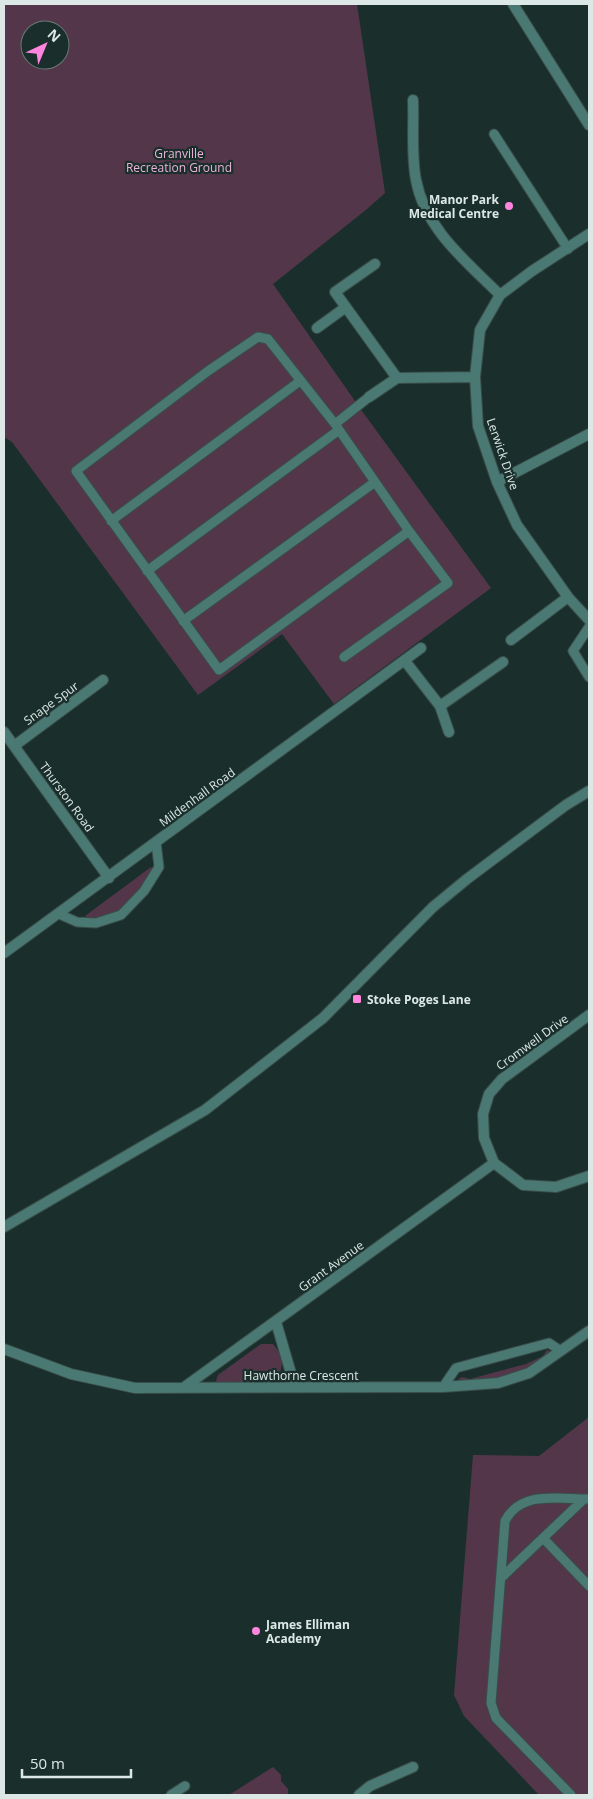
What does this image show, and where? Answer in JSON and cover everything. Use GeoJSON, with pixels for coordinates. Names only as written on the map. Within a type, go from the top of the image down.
{"type":"FeatureCollection","features":[{"type":"Feature","properties":{"kind":"street"},"geometry":{"type":"LineString","coordinates":[[513,4],[589,125]]}},
{"type":"Feature","properties":{"kind":"street"},"geometry":{"type":"LineString","coordinates":[[413,100],[416,180],[425,211],[444,238],[500,295]]}},
{"type":"Feature","properties":{"kind":"street","name":"Lerwick Drive"},"geometry":{"type":"LineString","coordinates":[[589,234],[532,271],[500,295],[480,330],[475,377],[478,426],[498,482],[517,525],[568,597],[589,620]]}},
{"type":"Feature","properties":{"kind":"street"},"geometry":{"type":"LineString","coordinates":[[375,264],[335,292],[397,378]]}},
{"type":"Feature","properties":{"kind":"street"},"geometry":{"type":"LineString","coordinates":[[317,328],[346,307]]}},
{"type":"Feature","properties":{"kind":"street"},"geometry":{"type":"LineString","coordinates":[[369,397],[397,378],[475,377]]}},
{"type":"Feature","properties":{"kind":"street"},"geometry":{"type":"LineString","coordinates":[[498,482],[589,434]]}},
{"type":"Feature","properties":{"kind":"street"},"geometry":{"type":"LineString","coordinates":[[511,640],[568,597]]}},
{"type":"Feature","properties":{"kind":"street","name":"Mildenhall Road"},"geometry":{"type":"LineString","coordinates":[[4,953],[422,648]]}},
{"type":"Feature","properties":{"kind":"street"},"geometry":{"type":"LineString","coordinates":[[406,661],[440,706],[450,732]]}},
{"type":"Feature","properties":{"kind":"street"},"geometry":{"type":"LineString","coordinates":[[440,706],[504,662]]}},
{"type":"Feature","properties":{"kind":"street","name":"Snape Spur"},"geometry":{"type":"LineString","coordinates":[[14,746],[103,680]]}},
{"type":"Feature","properties":{"kind":"street","name":"Thurston Road"},"geometry":{"type":"LineString","coordinates":[[4,732],[109,878]]}},
{"type":"Feature","properties":{"kind":"street"},"geometry":{"type":"LineString","coordinates":[[4,1227],[206,1110],[323,1018],[433,907],[467,878],[566,804],[589,791]]}},
{"type":"Feature","properties":{"kind":"street","name":"Cromwell Drive"},"geometry":{"type":"LineString","coordinates":[[494,1163],[484,1138],[483,1114],[489,1094],[502,1079],[589,1015]]}},
{"type":"Feature","properties":{"kind":"street"},"geometry":{"type":"LineString","coordinates":[[494,1163],[523,1185],[556,1187],[589,1176]]}},
{"type":"Feature","properties":{"kind":"street","name":"Grant Avenue"},"geometry":{"type":"LineString","coordinates":[[183,1388],[494,1163]]}},
{"type":"Feature","properties":{"kind":"street"},"geometry":{"type":"LineString","coordinates":[[276,1322],[295,1388]]}},
{"type":"Feature","properties":{"kind":"street","name":"Hawthorne Crescent"},"geometry":{"type":"LineString","coordinates":[[4,1349],[71,1374],[135,1388],[443,1386],[498,1383],[529,1373],[561,1352],[589,1330]]}},
{"type":"Feature","properties":{"kind":"street"},"geometry":{"type":"LineString","coordinates":[[359,1795],[370,1786],[413,1767]]}},
{"type":"Feature","properties":{"kind":"lane"},"geometry":{"type":"LineString","coordinates":[[494,134],[568,248]]}},
{"type":"Feature","properties":{"kind":"lane"},"geometry":{"type":"LineString","coordinates":[[344,657],[448,583],[409,531],[337,427],[268,339],[258,337],[208,371],[76,471],[219,670],[409,531]]}},
{"type":"Feature","properties":{"kind":"lane"},"geometry":{"type":"LineString","coordinates":[[111,521],[300,380]]}},
{"type":"Feature","properties":{"kind":"lane"},"geometry":{"type":"LineString","coordinates":[[147,572],[337,427],[369,397]]}},
{"type":"Feature","properties":{"kind":"lane"},"geometry":{"type":"LineString","coordinates":[[183,621],[375,482]]}},
{"type":"Feature","properties":{"kind":"lane"},"geometry":{"type":"LineString","coordinates":[[589,627],[573,651],[589,677]]}},
{"type":"Feature","properties":{"kind":"lane"},"geometry":{"type":"LineString","coordinates":[[59,914],[77,922],[96,923],[120,914],[144,891],[159,867],[156,842]]}},
{"type":"Feature","properties":{"kind":"lane"},"geometry":{"type":"LineString","coordinates":[[443,1386],[456,1368],[549,1344],[561,1352]]}},
{"type":"Feature","properties":{"kind":"lane"},"geometry":{"type":"LineString","coordinates":[[501,1578],[587,1498]]}},
{"type":"Feature","properties":{"kind":"lane"},"geometry":{"type":"LineString","coordinates":[[571,1795],[496,1718],[491,1703],[505,1521],[512,1509],[529,1499],[587,1498]]}},
{"type":"Feature","properties":{"kind":"lane"},"geometry":{"type":"LineString","coordinates":[[543,1538],[589,1586]]}},
{"type":"Feature","properties":{"kind":"lane"},"geometry":{"type":"LineString","coordinates":[[171,1795],[186,1786]]}},
{"type":"Feature","properties":{"kind":"green space","name":"Granville Recreation Ground"},"geometry":{"type":"Polygon","coordinates":[[[4,4],[357,4],[385,193],[273,284],[362,411],[491,588],[334,704],[282,634],[198,695],[12,442],[4,437],[4,4]]]}},
{"type":"Feature","properties":{"kind":"green space"},"geometry":{"type":"Polygon","coordinates":[[[151,867],[153,870],[128,904],[103,917],[90,920],[85,916],[151,867]]]}},
{"type":"Feature","properties":{"kind":"green space"},"geometry":{"type":"Polygon","coordinates":[[[261,1344],[273,1344],[281,1357],[282,1365],[277,1380],[266,1383],[220,1385],[216,1381],[218,1375],[261,1344]]]}},
{"type":"Feature","properties":{"kind":"green space"},"geometry":{"type":"Polygon","coordinates":[[[547,1350],[553,1353],[517,1378],[455,1382],[462,1377],[470,1379],[526,1364],[543,1356],[547,1350]]]}},
{"type":"Feature","properties":{"kind":"green space"},"geometry":{"type":"Polygon","coordinates":[[[589,1417],[589,1795],[539,1795],[464,1716],[454,1695],[473,1455],[539,1456],[589,1417]]]}},
{"type":"Feature","properties":{"kind":"green space"},"geometry":{"type":"Polygon","coordinates":[[[273,1767],[281,1775],[281,1781],[288,1789],[288,1795],[229,1795],[273,1767]]]}},
{"type":"Feature","properties":{"kind":"place","name":"Manor Park Medical Centre"},"geometry":{"type":"Point","coordinates":[509,206]}},
{"type":"Feature","properties":{"kind":"place","name":"Stoke Poges Lane"},"geometry":{"type":"Point","coordinates":[357,999]}},
{"type":"Feature","properties":{"kind":"place","name":"James Elliman Academy"},"geometry":{"type":"Point","coordinates":[256,1631]}}]}
